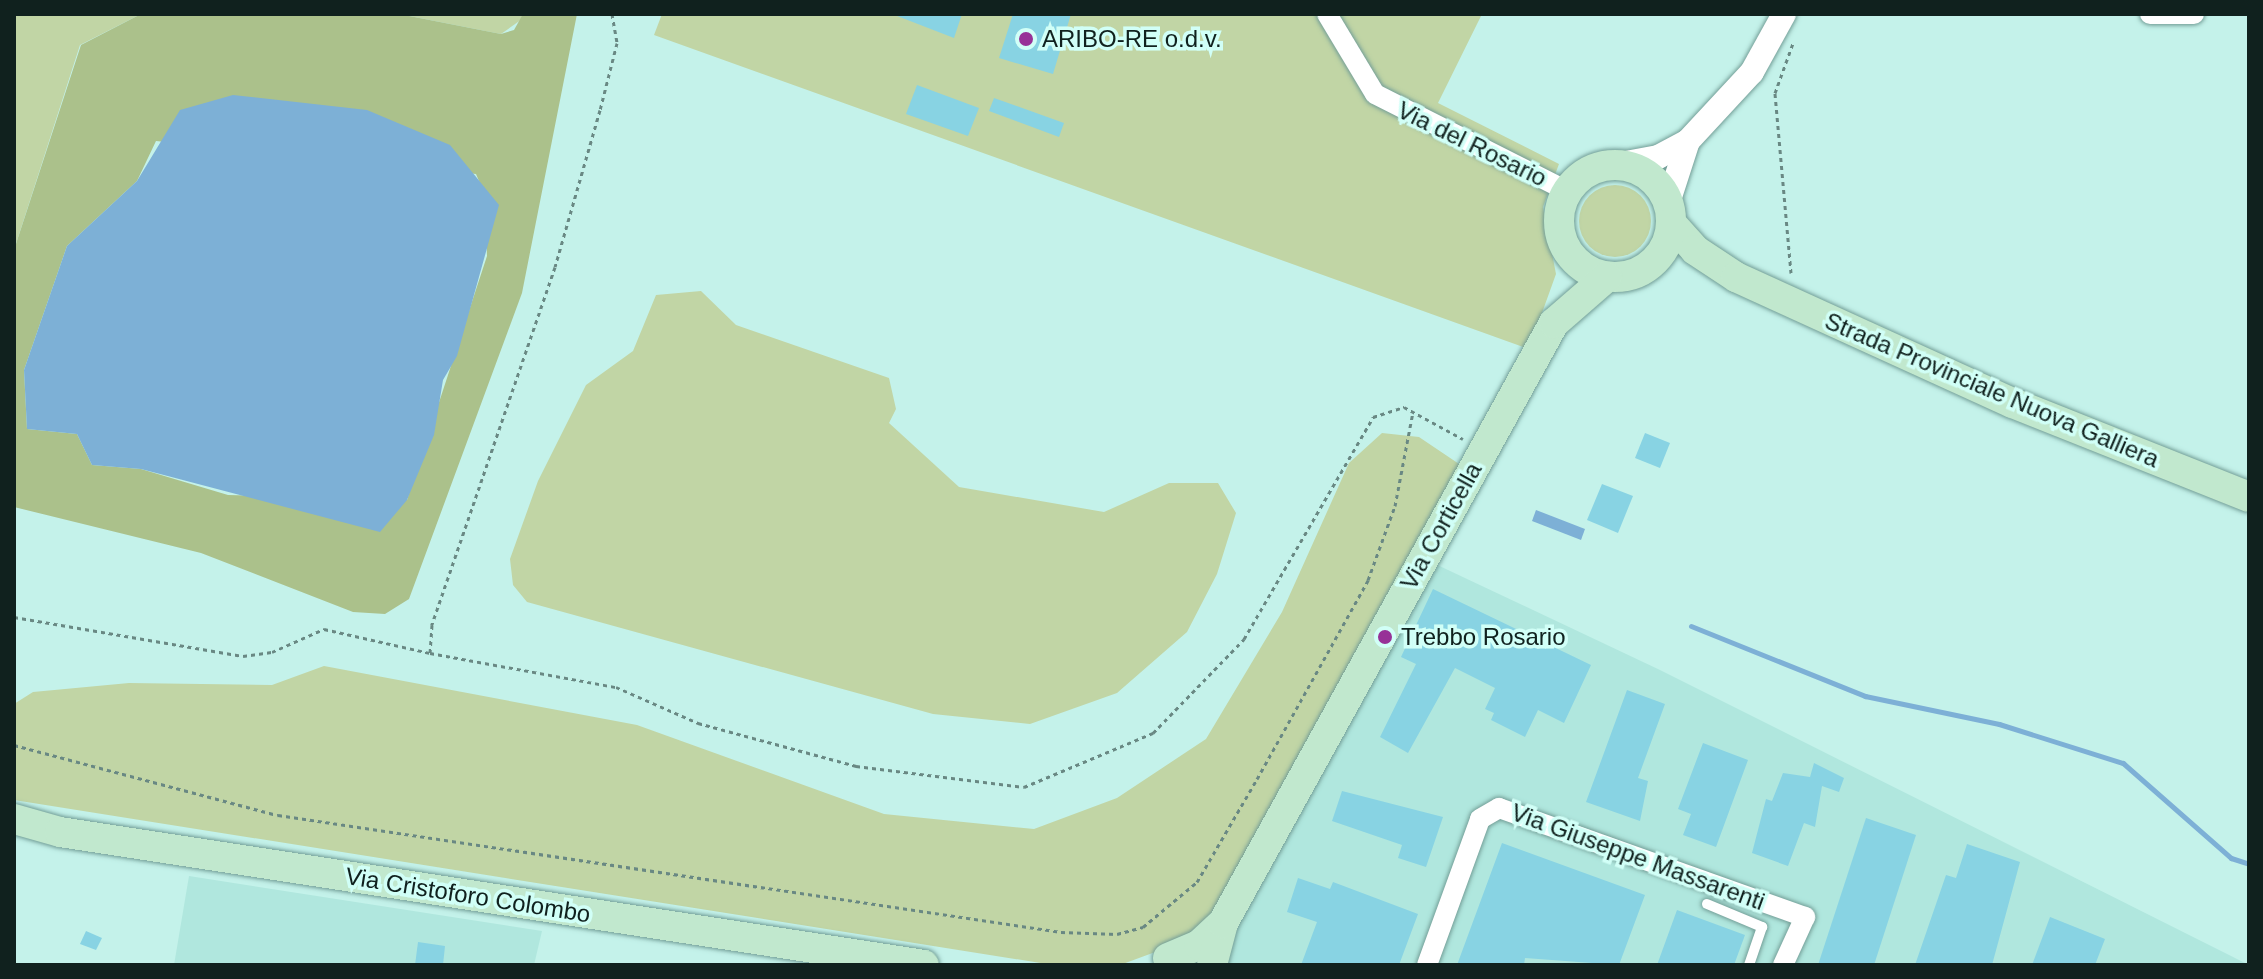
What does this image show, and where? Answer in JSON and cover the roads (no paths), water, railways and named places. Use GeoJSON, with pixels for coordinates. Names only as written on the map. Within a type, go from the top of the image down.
{"type":"FeatureCollection","features":[{"type":"Feature","properties":{"kind":"main road"},"geometry":{"type":"LineString","coordinates":[[1554,323],[1566,286],[1565,246],[1560,216],[1567,191],[1588,173],[1615,165],[1642,172],[1695,250],[1736,277]]}},
{"type":"Feature","properties":{"kind":"main road"},"geometry":{"type":"LineString","coordinates":[[1621,275],[1664,248],[1670,213]]}},
{"type":"Feature","properties":{"kind":"main road"},"geometry":{"type":"LineString","coordinates":[[1565,246],[1582,266],[1621,275],[1687,269],[1736,277]]}},
{"type":"Feature","properties":{"kind":"main road","name":"Via Corticella"},"geometry":{"type":"LineString","coordinates":[[1212,965],[1223,923],[1554,323],[1621,275]]}},
{"type":"Feature","properties":{"kind":"main road","name":"Strada Provinciale Nuova Galliera"},"geometry":{"type":"LineString","coordinates":[[1736,277],[2013,403],[2249,497]]}},
{"type":"Feature","properties":{"kind":"main road","name":"Via Cristoforo Colombo"},"geometry":{"type":"LineString","coordinates":[[14,819],[60,832],[924,965]]}},
{"type":"Feature","properties":{"kind":"main road"},"geometry":{"type":"LineString","coordinates":[[1168,963],[1199,945],[1223,923]]}},
{"type":"Feature","properties":{"kind":"street","name":"Via del Rosario"},"geometry":{"type":"LineString","coordinates":[[1327,14],[1375,94],[1567,191]]}},
{"type":"Feature","properties":{"kind":"street"},"geometry":{"type":"LineString","coordinates":[[1615,165],[1658,157],[1688,141],[1752,72],[1784,14]]}},
{"type":"Feature","properties":{"kind":"street"},"geometry":{"type":"LineString","coordinates":[[2150,14],[2194,14]]}},
{"type":"Feature","properties":{"kind":"street"},"geometry":{"type":"LineString","coordinates":[[1670,213],[1688,141]]}},
{"type":"Feature","properties":{"kind":"street","name":"Via Giuseppe Massarenti"},"geometry":{"type":"LineString","coordinates":[[1427,965],[1480,819],[1499,808],[1805,917],[1783,965]]}},
{"type":"Feature","properties":{"kind":"lane"},"geometry":{"type":"LineString","coordinates":[[1707,904],[1762,927],[1749,965]]}},
{"type":"Feature","properties":{"kind":"waterway"},"geometry":{"type":"LineString","coordinates":[[1691,626],[1865,696],[1999,724],[2123,763],[2231,858],[2249,864]]}},
{"type":"Feature","properties":{"kind":"place","name":"ARIBO-RE o.d.v."},"geometry":{"type":"Point","coordinates":[1026,39]}},
{"type":"Feature","properties":{"kind":"place","name":"Trebbo Rosario"},"geometry":{"type":"Point","coordinates":[1385,637]}}]}
